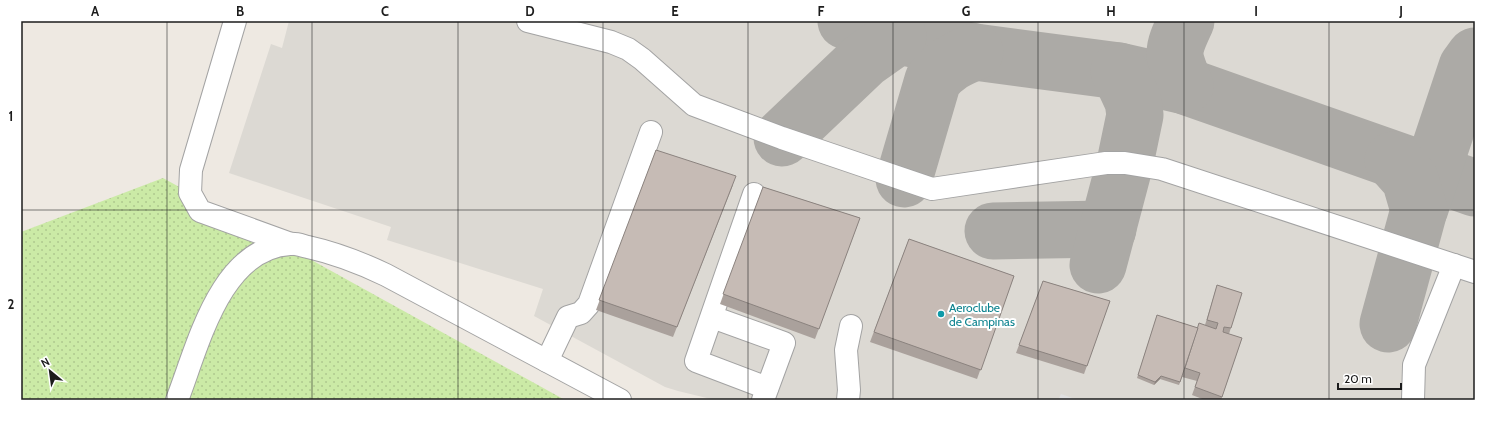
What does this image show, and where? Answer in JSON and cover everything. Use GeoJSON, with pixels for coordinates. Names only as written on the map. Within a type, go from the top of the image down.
{"type":"FeatureCollection","features":[{"type":"Feature","properties":{"kind":"street"},"geometry":{"type":"LineString","coordinates":[[235,21],[191,170],[190,193],[200,211],[291,244],[325,251],[358,262],[386,275],[620,400]]}},
{"type":"Feature","properties":{"kind":"street"},"geometry":{"type":"LineString","coordinates":[[528,21],[611,42],[628,49],[642,59],[694,105],[782,138],[932,189],[1106,163],[1126,163],[1162,170],[1475,272]]}},
{"type":"Feature","properties":{"kind":"street"},"geometry":{"type":"LineString","coordinates":[[547,361],[568,317],[581,313],[589,304],[651,132]]}},
{"type":"Feature","properties":{"kind":"street"},"geometry":{"type":"LineString","coordinates":[[712,317],[784,343],[765,394],[696,361],[754,194]]}},
{"type":"Feature","properties":{"kind":"street"},"geometry":{"type":"LineString","coordinates":[[177,400],[208,320],[224,286],[239,268],[249,259],[267,250],[291,244]]}},
{"type":"Feature","properties":{"kind":"street"},"geometry":{"type":"LineString","coordinates":[[1413,400],[1414,365],[1454,265]]}},
{"type":"Feature","properties":{"kind":"street"},"geometry":{"type":"LineString","coordinates":[[848,400],[850,390],[846,350],[851,326]]}},
{"type":"Feature","properties":{"kind":"shaded area"},"geometry":{"type":"Polygon","coordinates":[[[289,21],[1475,21],[1475,400],[715,400],[665,387],[534,316],[543,289],[387,240],[391,227],[229,173],[271,44],[282,48],[289,21]]]}},
{"type":"Feature","properties":{"kind":"shaded area"},"geometry":{"type":"Polygon","coordinates":[[[1061,394],[1078,400],[1058,400],[1061,394]]]}},
{"type":"Feature","properties":{"kind":"green space"},"geometry":{"type":"Polygon","coordinates":[[[163,178],[565,400],[21,400],[21,232],[163,178]]]}},
{"type":"Feature","properties":{"kind":"building"},"geometry":{"type":"Polygon","coordinates":[[[656,150],[736,176],[677,327],[599,300],[656,150]]]}},
{"type":"Feature","properties":{"kind":"building"},"geometry":{"type":"Polygon","coordinates":[[[763,187],[860,218],[819,329],[723,294],[763,187]]]}},
{"type":"Feature","properties":{"kind":"building","name":"Aeroclube de Campinas"},"geometry":{"type":"Polygon","coordinates":[[[909,239],[1014,276],[981,370],[874,332],[909,239]]]}},
{"type":"Feature","properties":{"kind":"building"},"geometry":{"type":"Polygon","coordinates":[[[1043,281],[1110,301],[1087,366],[1019,345],[1043,281]]]}},
{"type":"Feature","properties":{"kind":"building"},"geometry":{"type":"Polygon","coordinates":[[[1217,285],[1242,293],[1231,328],[1224,327],[1223,332],[1242,338],[1222,397],[1195,387],[1200,373],[1185,368],[1199,323],[1216,329],[1218,323],[1207,320],[1217,285]]]}},
{"type":"Feature","properties":{"kind":"building"},"geometry":{"type":"Polygon","coordinates":[[[1157,315],[1198,328],[1180,382],[1161,376],[1155,382],[1138,375],[1157,315]]]}},
{"type":"Feature","properties":{"kind":"taxiway"},"geometry":{"type":"LineString","coordinates":[[846,21],[909,38],[975,52],[1119,71],[1185,86],[1475,188]]}},
{"type":"Feature","properties":{"kind":"taxiway"},"geometry":{"type":"LineString","coordinates":[[1185,86],[1175,54],[1178,40],[1186,21]]}},
{"type":"Feature","properties":{"kind":"taxiway"},"geometry":{"type":"LineString","coordinates":[[782,138],[864,60],[898,36]]}},
{"type":"Feature","properties":{"kind":"taxiway"},"geometry":{"type":"LineString","coordinates":[[904,179],[933,80],[942,70],[952,63],[975,52]]}},
{"type":"Feature","properties":{"kind":"taxiway"},"geometry":{"type":"LineString","coordinates":[[1420,208],[1467,67],[1475,56]]}},
{"type":"Feature","properties":{"kind":"taxiway"},"geometry":{"type":"LineString","coordinates":[[1098,265],[1125,163],[1135,115],[1133,101],[1119,71]]}},
{"type":"Feature","properties":{"kind":"taxiway"},"geometry":{"type":"LineString","coordinates":[[1388,324],[1419,210],[1410,179],[1393,160]]}},
{"type":"Feature","properties":{"kind":"taxiway"},"geometry":{"type":"LineString","coordinates":[[993,231],[1108,229]]}},
{"type":"Feature","properties":{"kind":"place","name":"Aeroclube de Campinas"},"geometry":{"type":"Point","coordinates":[941,314]}}]}
